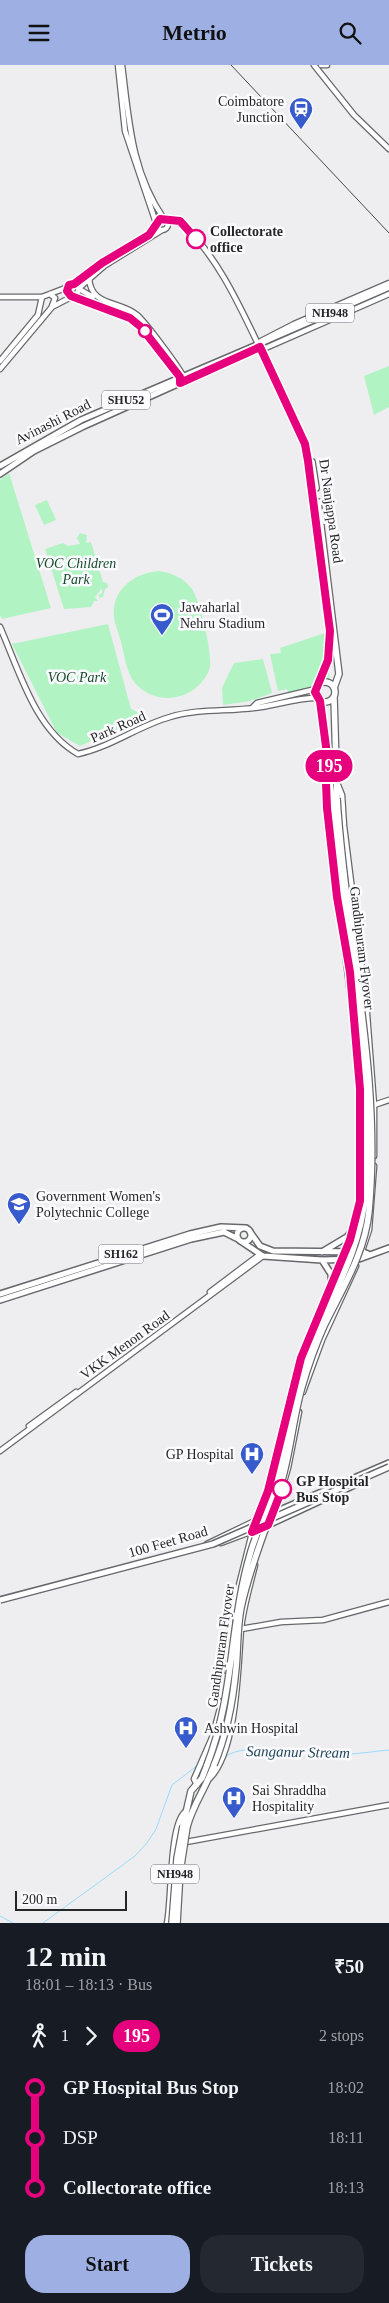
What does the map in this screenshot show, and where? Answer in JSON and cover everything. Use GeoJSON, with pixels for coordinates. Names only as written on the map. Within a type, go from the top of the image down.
{"type":"FeatureCollection","features":[{"type":"Feature","properties":{"kind":"highway","name":"NH948"},"geometry":{"type":"LineString","coordinates":[[262,347],[389,285]]}},
{"type":"Feature","properties":{"kind":"highway","name":"NH948"},"geometry":{"type":"LineString","coordinates":[[271,341],[389,292]]}},
{"type":"Feature","properties":{"kind":"highway","name":"Dr Nanjappa Road"},"geometry":{"type":"LineString","coordinates":[[262,347],[308,443],[314,474],[330,619],[339,674],[334,688]]}},
{"type":"Feature","properties":{"kind":"highway","name":"Dr Nanjappa Road"},"geometry":{"type":"LineString","coordinates":[[318,687],[329,647],[330,619]]}},
{"type":"Feature","properties":{"kind":"highway"},"geometry":{"type":"LineString","coordinates":[[318,687],[330,683],[334,688]]}},
{"type":"Feature","properties":{"kind":"highway","name":"NH948"},"geometry":{"type":"LineString","coordinates":[[318,687],[318,699],[330,777]]}},
{"type":"Feature","properties":{"kind":"highway","name":"NH948"},"geometry":{"type":"LineString","coordinates":[[334,688],[338,785]]}},
{"type":"Feature","properties":{"kind":"highway"},"geometry":{"type":"LineString","coordinates":[[318,699],[326,702],[334,697]]}},
{"type":"Feature","properties":{"kind":"highway","name":"Gandhipuram Flyover"},"geometry":{"type":"LineString","coordinates":[[209,1779],[217,1765],[232,1703],[238,1622],[251,1567],[282,1479],[297,1405],[308,1365],[357,1257],[369,1211],[370,1104],[359,972],[330,777]]}},
{"type":"Feature","properties":{"kind":"highway","name":"Gandhipuram Flyover"},"geometry":{"type":"LineString","coordinates":[[195,1786],[207,1765],[223,1716],[230,1680],[236,1608],[251,1549],[277,1479],[293,1404],[305,1364],[354,1251],[364,1210],[367,1121],[354,973],[334,834],[334,798],[338,785]]}},
{"type":"Feature","properties":{"kind":"highway","name":"NH948"},"geometry":{"type":"LineString","coordinates":[[172,1923],[175,1877],[185,1827],[189,1820],[190,1811],[204,1791],[209,1779]]}},
{"type":"Feature","properties":{"kind":"highway","name":"NH948"},"geometry":{"type":"LineString","coordinates":[[177,1923],[185,1812],[190,1794],[195,1786]]}},
{"type":"Feature","properties":{"kind":"highway"},"geometry":{"type":"LineString","coordinates":[[195,1786],[204,1791]]}},
{"type":"Feature","properties":{"kind":"highway"},"geometry":{"type":"LineString","coordinates":[[190,1794],[193,1798],[199,1799]]}},
{"type":"Feature","properties":{"kind":"main road","name":"Avinashi Road"},"geometry":{"type":"LineString","coordinates":[[0,474],[84,419],[262,347]]}},
{"type":"Feature","properties":{"kind":"main road","name":"Avinashi Road"},"geometry":{"type":"LineString","coordinates":[[0,466],[70,429],[86,425],[182,379]]}},
{"type":"Feature","properties":{"kind":"main road"},"geometry":{"type":"LineString","coordinates":[[84,419],[86,425]]}},
{"type":"Feature","properties":{"kind":"main road","name":"SH162"},"geometry":{"type":"LineString","coordinates":[[0,1294],[190,1233],[222,1227],[248,1230]]}},
{"type":"Feature","properties":{"kind":"main road"},"geometry":{"type":"LineString","coordinates":[[319,1253],[338,1244],[355,1227]]}},
{"type":"Feature","properties":{"kind":"main road"},"geometry":{"type":"LineString","coordinates":[[248,1230],[260,1245],[273,1251],[365,1253],[389,1248]]}},
{"type":"Feature","properties":{"kind":"main road"},"geometry":{"type":"LineString","coordinates":[[248,1230],[250,1239],[240,1241],[238,1231],[248,1230]]}},
{"type":"Feature","properties":{"kind":"main road","name":"SH162"},"geometry":{"type":"LineString","coordinates":[[0,1300],[191,1239],[224,1232],[261,1255]]}},
{"type":"Feature","properties":{"kind":"main road"},"geometry":{"type":"LineString","coordinates":[[261,1255],[342,1260],[360,1259],[365,1253]]}},
{"type":"Feature","properties":{"kind":"main road"},"geometry":{"type":"LineString","coordinates":[[322,1260],[330,1274],[332,1287]]}},
{"type":"Feature","properties":{"kind":"main road"},"geometry":{"type":"LineString","coordinates":[[0,1600],[213,1544],[389,1466]]}},
{"type":"Feature","properties":{"kind":"main road","name":"100 Feet Road"},"geometry":{"type":"LineString","coordinates":[[274,1513],[389,1466]]}},
{"type":"Feature","properties":{"kind":"main road","name":"100 Feet Road"},"geometry":{"type":"LineString","coordinates":[[268,1525],[389,1466]]}},
{"type":"Feature","properties":{"kind":"street"},"geometry":{"type":"LineString","coordinates":[[120,65],[130,136],[148,191],[164,219],[165,229]]}},
{"type":"Feature","properties":{"kind":"street"},"geometry":{"type":"LineString","coordinates":[[120,65],[125,131],[157,228],[165,229]]}},
{"type":"Feature","properties":{"kind":"street"},"geometry":{"type":"LineString","coordinates":[[314,65],[354,115],[389,149]]}},
{"type":"Feature","properties":{"kind":"street"},"geometry":{"type":"LineString","coordinates":[[321,65],[327,65]]}},
{"type":"Feature","properties":{"kind":"street"},"geometry":{"type":"LineString","coordinates":[[52,307],[73,295],[77,287],[102,263],[144,238],[158,220],[180,221],[207,252],[233,291],[262,347]]}},
{"type":"Feature","properties":{"kind":"street"},"geometry":{"type":"LineString","coordinates":[[77,287],[89,277],[180,221]]}},
{"type":"Feature","properties":{"kind":"street"},"geometry":{"type":"LineString","coordinates":[[89,277],[90,288],[98,299]]}},
{"type":"Feature","properties":{"kind":"street"},"geometry":{"type":"LineString","coordinates":[[262,347],[266,337],[389,285]]}},
{"type":"Feature","properties":{"kind":"street"},"geometry":{"type":"LineString","coordinates":[[68,287],[68,293],[130,318],[141,327],[182,379]]}},
{"type":"Feature","properties":{"kind":"street"},"geometry":{"type":"LineString","coordinates":[[1,296],[42,297],[68,287],[77,287],[98,299],[137,315],[182,379]]}},
{"type":"Feature","properties":{"kind":"street"},"geometry":{"type":"LineString","coordinates":[[62,289],[65,299]]}},
{"type":"Feature","properties":{"kind":"street"},"geometry":{"type":"LineString","coordinates":[[262,347],[389,292]]}},
{"type":"Feature","properties":{"kind":"street"},"geometry":{"type":"LineString","coordinates":[[0,369],[52,307],[56,300],[50,294]]}},
{"type":"Feature","properties":{"kind":"street"},"geometry":{"type":"LineString","coordinates":[[0,361],[38,315],[42,297]]}},
{"type":"Feature","properties":{"kind":"street"},"geometry":{"type":"LineString","coordinates":[[335,313],[341,311]]}},
{"type":"Feature","properties":{"kind":"street","name":"Park Road"},"geometry":{"type":"LineString","coordinates":[[0,627],[38,712],[67,748],[78,755],[93,751],[168,717],[188,713],[259,707],[298,699],[318,699]]}},
{"type":"Feature","properties":{"kind":"street"},"geometry":{"type":"LineString","coordinates":[[253,707],[258,703],[318,687]]}},
{"type":"Feature","properties":{"kind":"street"},"geometry":{"type":"LineString","coordinates":[[195,1786],[194,1779],[212,1738],[221,1706],[227,1670],[230,1621],[252,1532],[276,1466],[289,1401],[301,1358],[332,1287],[355,1227],[360,1201],[361,1114],[350,972],[337,897],[327,808],[326,783],[330,777]]}},
{"type":"Feature","properties":{"kind":"street"},"geometry":{"type":"LineString","coordinates":[[338,785],[342,795],[344,827],[359,942],[374,1105],[373,1195],[365,1253]]}},
{"type":"Feature","properties":{"kind":"street"},"geometry":{"type":"LineString","coordinates":[[361,1114],[374,1105],[389,1100]]}},
{"type":"Feature","properties":{"kind":"street","name":"VKK Menon Road"},"geometry":{"type":"LineString","coordinates":[[0,1449],[261,1255]]}},
{"type":"Feature","properties":{"kind":"street"},"geometry":{"type":"LineString","coordinates":[[209,1779],[214,1774],[229,1732],[239,1675],[242,1629],[251,1583],[268,1525],[274,1513],[288,1468],[300,1401],[312,1365],[360,1259]]}},
{"type":"Feature","properties":{"kind":"street","name":"100 Feet Road"},"geometry":{"type":"LineString","coordinates":[[0,1600],[203,1545],[274,1513]]}},
{"type":"Feature","properties":{"kind":"street","name":"100 Feet Road"},"geometry":{"type":"LineString","coordinates":[[0,1600],[202,1549],[268,1525]]}},
{"type":"Feature","properties":{"kind":"street"},"geometry":{"type":"LineString","coordinates":[[242,1629],[281,1622],[323,1621],[389,1602]]}},
{"type":"Feature","properties":{"kind":"street"},"geometry":{"type":"LineString","coordinates":[[175,1844],[389,1805]]}},
{"type":"Feature","properties":{"kind":"street"},"geometry":{"type":"LineString","coordinates":[[167,1923],[175,1844],[180,1819],[185,1812]]}},
{"type":"Feature","properties":{"kind":"green space"},"geometry":{"type":"Polygon","coordinates":[[[389,366],[389,407],[374,415],[364,376],[389,366]]]}},
{"type":"Feature","properties":{"kind":"green space"},"geometry":{"type":"Polygon","coordinates":[[[9,473],[51,608],[2,619],[0,615],[0,480],[9,473]]]}},
{"type":"Feature","properties":{"kind":"green space"},"geometry":{"type":"Polygon","coordinates":[[[47,500],[56,520],[44,525],[35,505],[47,500]]]}},
{"type":"Feature","properties":{"kind":"green space","name":"VOC Children Park"},"geometry":{"type":"Polygon","coordinates":[[[80,533],[87,535],[86,543],[91,542],[103,582],[107,583],[108,587],[105,589],[103,597],[100,598],[98,595],[102,593],[102,588],[95,597],[98,601],[94,601],[91,607],[64,609],[45,549],[63,543],[68,546],[80,544],[77,538],[80,533]]]}},
{"type":"Feature","properties":{"kind":"green space","name":"Jawaharlal Nehru Stadium"},"geometry":{"type":"Polygon","coordinates":[[[159,571],[177,577],[192,589],[202,615],[210,659],[209,671],[201,683],[193,690],[184,695],[165,698],[147,693],[132,679],[114,617],[116,598],[126,584],[141,575],[159,571]]]}},
{"type":"Feature","properties":{"kind":"green space","name":"VOC Park"},"geometry":{"type":"Polygon","coordinates":[[[108,624],[131,709],[147,716],[80,746],[57,733],[12,644],[108,624]]]}},
{"type":"Feature","properties":{"kind":"green space"},"geometry":{"type":"Polygon","coordinates":[[[325,633],[330,682],[288,694],[287,689],[278,691],[270,654],[281,653],[280,648],[325,633]]]}},
{"type":"Feature","properties":{"kind":"green space"},"geometry":{"type":"Polygon","coordinates":[[[263,659],[272,693],[250,701],[223,705],[222,688],[234,663],[263,659]]]}},
{"type":"Feature","properties":{"kind":"waterway","name":"Sanganur Stream"},"geometry":{"type":"LineString","coordinates":[[225,1757],[248,1749],[283,1749],[347,1754],[389,1750]]}},
{"type":"Feature","properties":{"kind":"waterway","name":"Sanganur Stream"},"geometry":{"type":"LineString","coordinates":[[43,1923],[135,1856],[156,1829],[172,1785],[198,1765]]}},
{"type":"Feature","properties":{"kind":"waterway","name":"Sanganur Stream"},"geometry":{"type":"LineString","coordinates":[[0,1916],[13,1923]]}},
{"type":"Feature","properties":{"kind":"railway"},"geometry":{"type":"LineString","coordinates":[[231,65],[389,233]]}},
{"type":"Feature","properties":{"kind":"bus line","name":"195"},"geometry":{"type":"LineString","coordinates":[[196,239],[180,221],[160,219],[149,235],[102,263],[74,284],[69,285],[67,291],[71,296],[75,295],[130,318],[156,344],[180,377],[180,383],[260,347],[305,444],[313,491],[330,631],[328,660],[320,684],[315,692],[320,701],[330,777],[326,783],[327,808],[337,897],[350,972],[362,1133],[360,1201],[355,1227],[332,1287],[301,1358],[289,1401],[280,1450],[268,1491],[252,1532],[268,1525],[282,1489]]}},
{"type":"Feature","properties":{"kind":"place","name":"Coimbatore Junction"},"geometry":{"type":"Point","coordinates":[301,130]}},
{"type":"Feature","properties":{"kind":"place","name":"Collectorate office"},"geometry":{"type":"Point","coordinates":[196,239]}},
{"type":"Feature","properties":{"kind":"place","name":"Jawaharlal Nehru Stadium"},"geometry":{"type":"Point","coordinates":[162,636]}},
{"type":"Feature","properties":{"kind":"place","name":"Government Women's Polytechnic College"},"geometry":{"type":"Point","coordinates":[19,1225]}},
{"type":"Feature","properties":{"kind":"place","name":"GP Hospital"},"geometry":{"type":"Point","coordinates":[252,1475]}},
{"type":"Feature","properties":{"kind":"place","name":"GP Hospital Bus Stop"},"geometry":{"type":"Point","coordinates":[282,1489]}},
{"type":"Feature","properties":{"kind":"place","name":"Ashwin Hospital"},"geometry":{"type":"Point","coordinates":[186,1749]}},
{"type":"Feature","properties":{"kind":"place","name":"Sai Shraddha Hospitality"},"geometry":{"type":"Point","coordinates":[234,1819]}}]}
